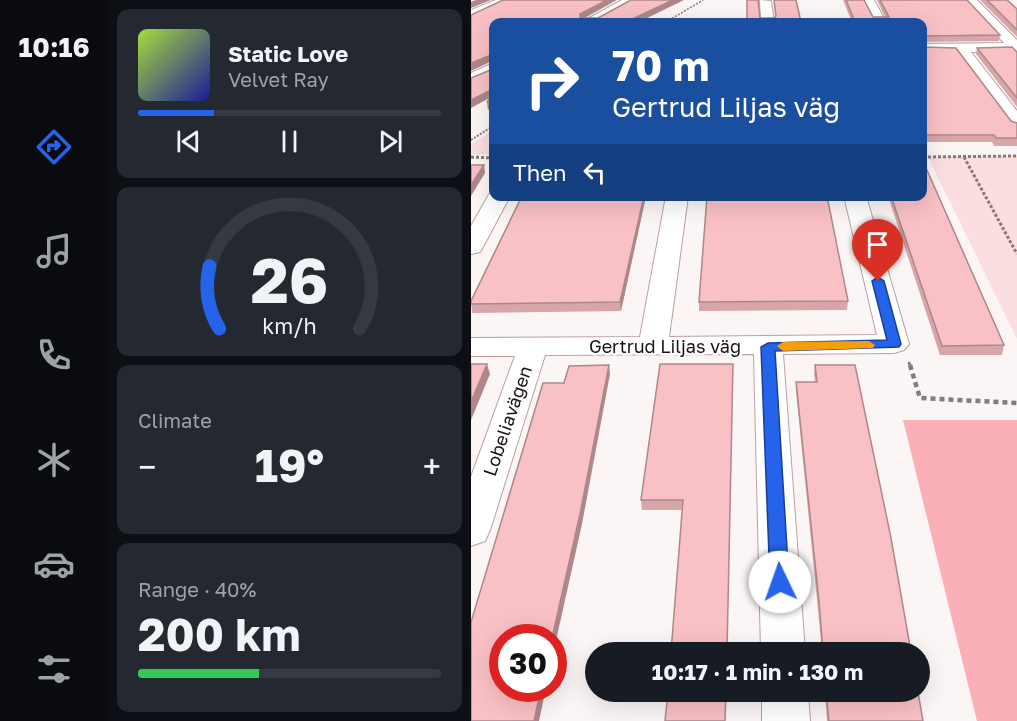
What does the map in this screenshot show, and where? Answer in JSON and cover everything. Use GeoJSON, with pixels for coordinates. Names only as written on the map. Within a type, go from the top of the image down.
{"type":"FeatureCollection","features":[{"type":"Feature","properties":{"kind":"street"},"geometry":{"type":"LineString","coordinates":[[471,17],[506,0]]}},
{"type":"Feature","properties":{"kind":"street"},"geometry":{"type":"LineString","coordinates":[[597,18],[631,0]]}},
{"type":"Feature","properties":{"kind":"street"},"geometry":{"type":"LineString","coordinates":[[970,0],[1016,47]]}},
{"type":"Feature","properties":{"kind":"street"},"geometry":{"type":"LineString","coordinates":[[765,1],[767,18]]}},
{"type":"Feature","properties":{"kind":"street"},"geometry":{"type":"LineString","coordinates":[[869,1],[878,18]]}},
{"type":"Feature","properties":{"kind":"street"},"geometry":{"type":"LineString","coordinates":[[471,17],[488,21]]}},
{"type":"Feature","properties":{"kind":"street"},"geometry":{"type":"LineString","coordinates":[[960,47],[1017,123]]}},
{"type":"Feature","properties":{"kind":"street"},"geometry":{"type":"LineString","coordinates":[[927,48],[1016,47]]}},
{"type":"Feature","properties":{"kind":"street"},"geometry":{"type":"LineString","coordinates":[[471,79],[489,71]]}},
{"type":"Feature","properties":{"kind":"street"},"geometry":{"type":"LineString","coordinates":[[471,247],[496,201]]}},
{"type":"Feature","properties":{"kind":"street"},"geometry":{"type":"LineString","coordinates":[[653,346],[676,201]]}},
{"type":"Feature","properties":{"kind":"street"},"geometry":{"type":"LineString","coordinates":[[856,201],[894,344]]}},
{"type":"Feature","properties":{"kind":"street","name":"Gertrud Liljas väg"},"geometry":{"type":"LineString","coordinates":[[471,347],[768,347],[894,344]]}},
{"type":"Feature","properties":{"kind":"street","name":"Lobeliavägen"},"geometry":{"type":"LineString","coordinates":[[471,530],[533,347]]}},
{"type":"Feature","properties":{"kind":"street"},"geometry":{"type":"LineString","coordinates":[[768,347],[783,642]]}},
{"type":"Feature","properties":{"kind":"street"},"geometry":{"type":"LineString","coordinates":[[785,702],[786,721]]}},
{"type":"Feature","properties":{"kind":"path"},"geometry":{"type":"LineString","coordinates":[[673,18],[703,0]]}},
{"type":"Feature","properties":{"kind":"path"},"geometry":{"type":"LineString","coordinates":[[471,140],[489,129]]}},
{"type":"Feature","properties":{"kind":"path"},"geometry":{"type":"LineString","coordinates":[[927,157],[1017,156]]}},
{"type":"Feature","properties":{"kind":"path"},"geometry":{"type":"LineString","coordinates":[[964,157],[1017,254]]}},
{"type":"Feature","properties":{"kind":"path"},"geometry":{"type":"LineString","coordinates":[[471,158],[489,158]]}},
{"type":"Feature","properties":{"kind":"path"},"geometry":{"type":"LineString","coordinates":[[894,344],[906,350],[920,398],[1017,403]]}},
{"type":"Feature","properties":{"kind":"shaded area"},"geometry":{"type":"Polygon","coordinates":[[[489,133],[489,155],[471,154],[471,144],[489,133]]]}},
{"type":"Feature","properties":{"kind":"shaded area"},"geometry":{"type":"Polygon","coordinates":[[[1017,155],[1017,339],[928,157],[1017,155]]]}},
{"type":"Feature","properties":{"kind":"shaded area"},"geometry":{"type":"Polygon","coordinates":[[[903,420],[1017,420],[1017,721],[977,721],[903,420]]]}},
{"type":"Feature","properties":{"kind":"building"},"geometry":{"type":"Polygon","coordinates":[[[503,0],[607,0],[580,14],[580,18],[489,18],[489,56],[471,63],[471,15],[503,0]]]}},
{"type":"Feature","properties":{"kind":"building"},"geometry":{"type":"Polygon","coordinates":[[[631,0],[673,0],[635,18],[598,18],[631,0]]]}},
{"type":"Feature","properties":{"kind":"building"},"geometry":{"type":"Polygon","coordinates":[[[747,0],[758,0],[760,18],[747,18],[747,0]]]}},
{"type":"Feature","properties":{"kind":"building"},"geometry":{"type":"Polygon","coordinates":[[[774,0],[796,0],[800,18],[774,18],[776,16],[774,0]]]}},
{"type":"Feature","properties":{"kind":"building"},"geometry":{"type":"Polygon","coordinates":[[[846,0],[864,0],[873,17],[889,17],[880,0],[967,0],[1000,35],[927,36],[927,18],[853,18],[846,0]]]}},
{"type":"Feature","properties":{"kind":"building"},"geometry":{"type":"Polygon","coordinates":[[[987,0],[1007,0],[1017,9],[1017,30],[987,0]]]}},
{"type":"Feature","properties":{"kind":"building"},"geometry":{"type":"Polygon","coordinates":[[[927,47],[956,48],[1011,121],[1017,123],[1017,138],[996,138],[994,135],[927,135],[927,47]]]}},
{"type":"Feature","properties":{"kind":"building"},"geometry":{"type":"Polygon","coordinates":[[[1012,47],[1017,52],[1017,98],[977,48],[1012,47]]]}},
{"type":"Feature","properties":{"kind":"building"},"geometry":{"type":"Polygon","coordinates":[[[489,71],[489,91],[471,100],[471,78],[489,71]]]}},
{"type":"Feature","properties":{"kind":"building"},"geometry":{"type":"Polygon","coordinates":[[[471,165],[484,165],[471,185],[471,165]]]}},
{"type":"Feature","properties":{"kind":"building"},"geometry":{"type":"Polygon","coordinates":[[[927,170],[1004,345],[942,346],[893,201],[927,201],[927,170]]]}},
{"type":"Feature","properties":{"kind":"building"},"geometry":{"type":"Polygon","coordinates":[[[520,201],[643,201],[620,302],[471,304],[520,201]]]}},
{"type":"Feature","properties":{"kind":"building"},"geometry":{"type":"Polygon","coordinates":[[[707,201],[828,201],[848,301],[699,302],[707,201]]]}},
{"type":"Feature","properties":{"kind":"building"},"geometry":{"type":"Polygon","coordinates":[[[471,364],[487,364],[471,402],[471,364]]]}},
{"type":"Feature","properties":{"kind":"building"},"geometry":{"type":"Polygon","coordinates":[[[660,364],[733,364],[727,642],[672,642],[683,500],[641,500],[660,364]]]}},
{"type":"Feature","properties":{"kind":"building"},"geometry":{"type":"Polygon","coordinates":[[[609,365],[580,514],[555,624],[489,624],[489,702],[538,702],[534,721],[471,721],[471,622],[543,383],[564,383],[569,366],[609,365]]]}},
{"type":"Feature","properties":{"kind":"building"},"geometry":{"type":"Polygon","coordinates":[[[815,365],[855,365],[891,538],[909,642],[822,642],[796,382],[817,382],[815,365]]]}},
{"type":"Feature","properties":{"kind":"building"},"geometry":{"type":"Polygon","coordinates":[[[667,702],[726,702],[725,721],[665,721],[667,702]]]}},
{"type":"Feature","properties":{"kind":"building"},"geometry":{"type":"Polygon","coordinates":[[[827,702],[920,702],[923,721],[829,721],[827,702]]]}},
{"type":"Feature","properties":{"kind":"slow traffic"},"geometry":{"type":"LineString","coordinates":[[783,346],[869,345]]}},
{"type":"Feature","properties":{"kind":"route"},"geometry":{"type":"LineString","coordinates":[[780,582],[768,347],[894,344],[878,281]]}}]}
